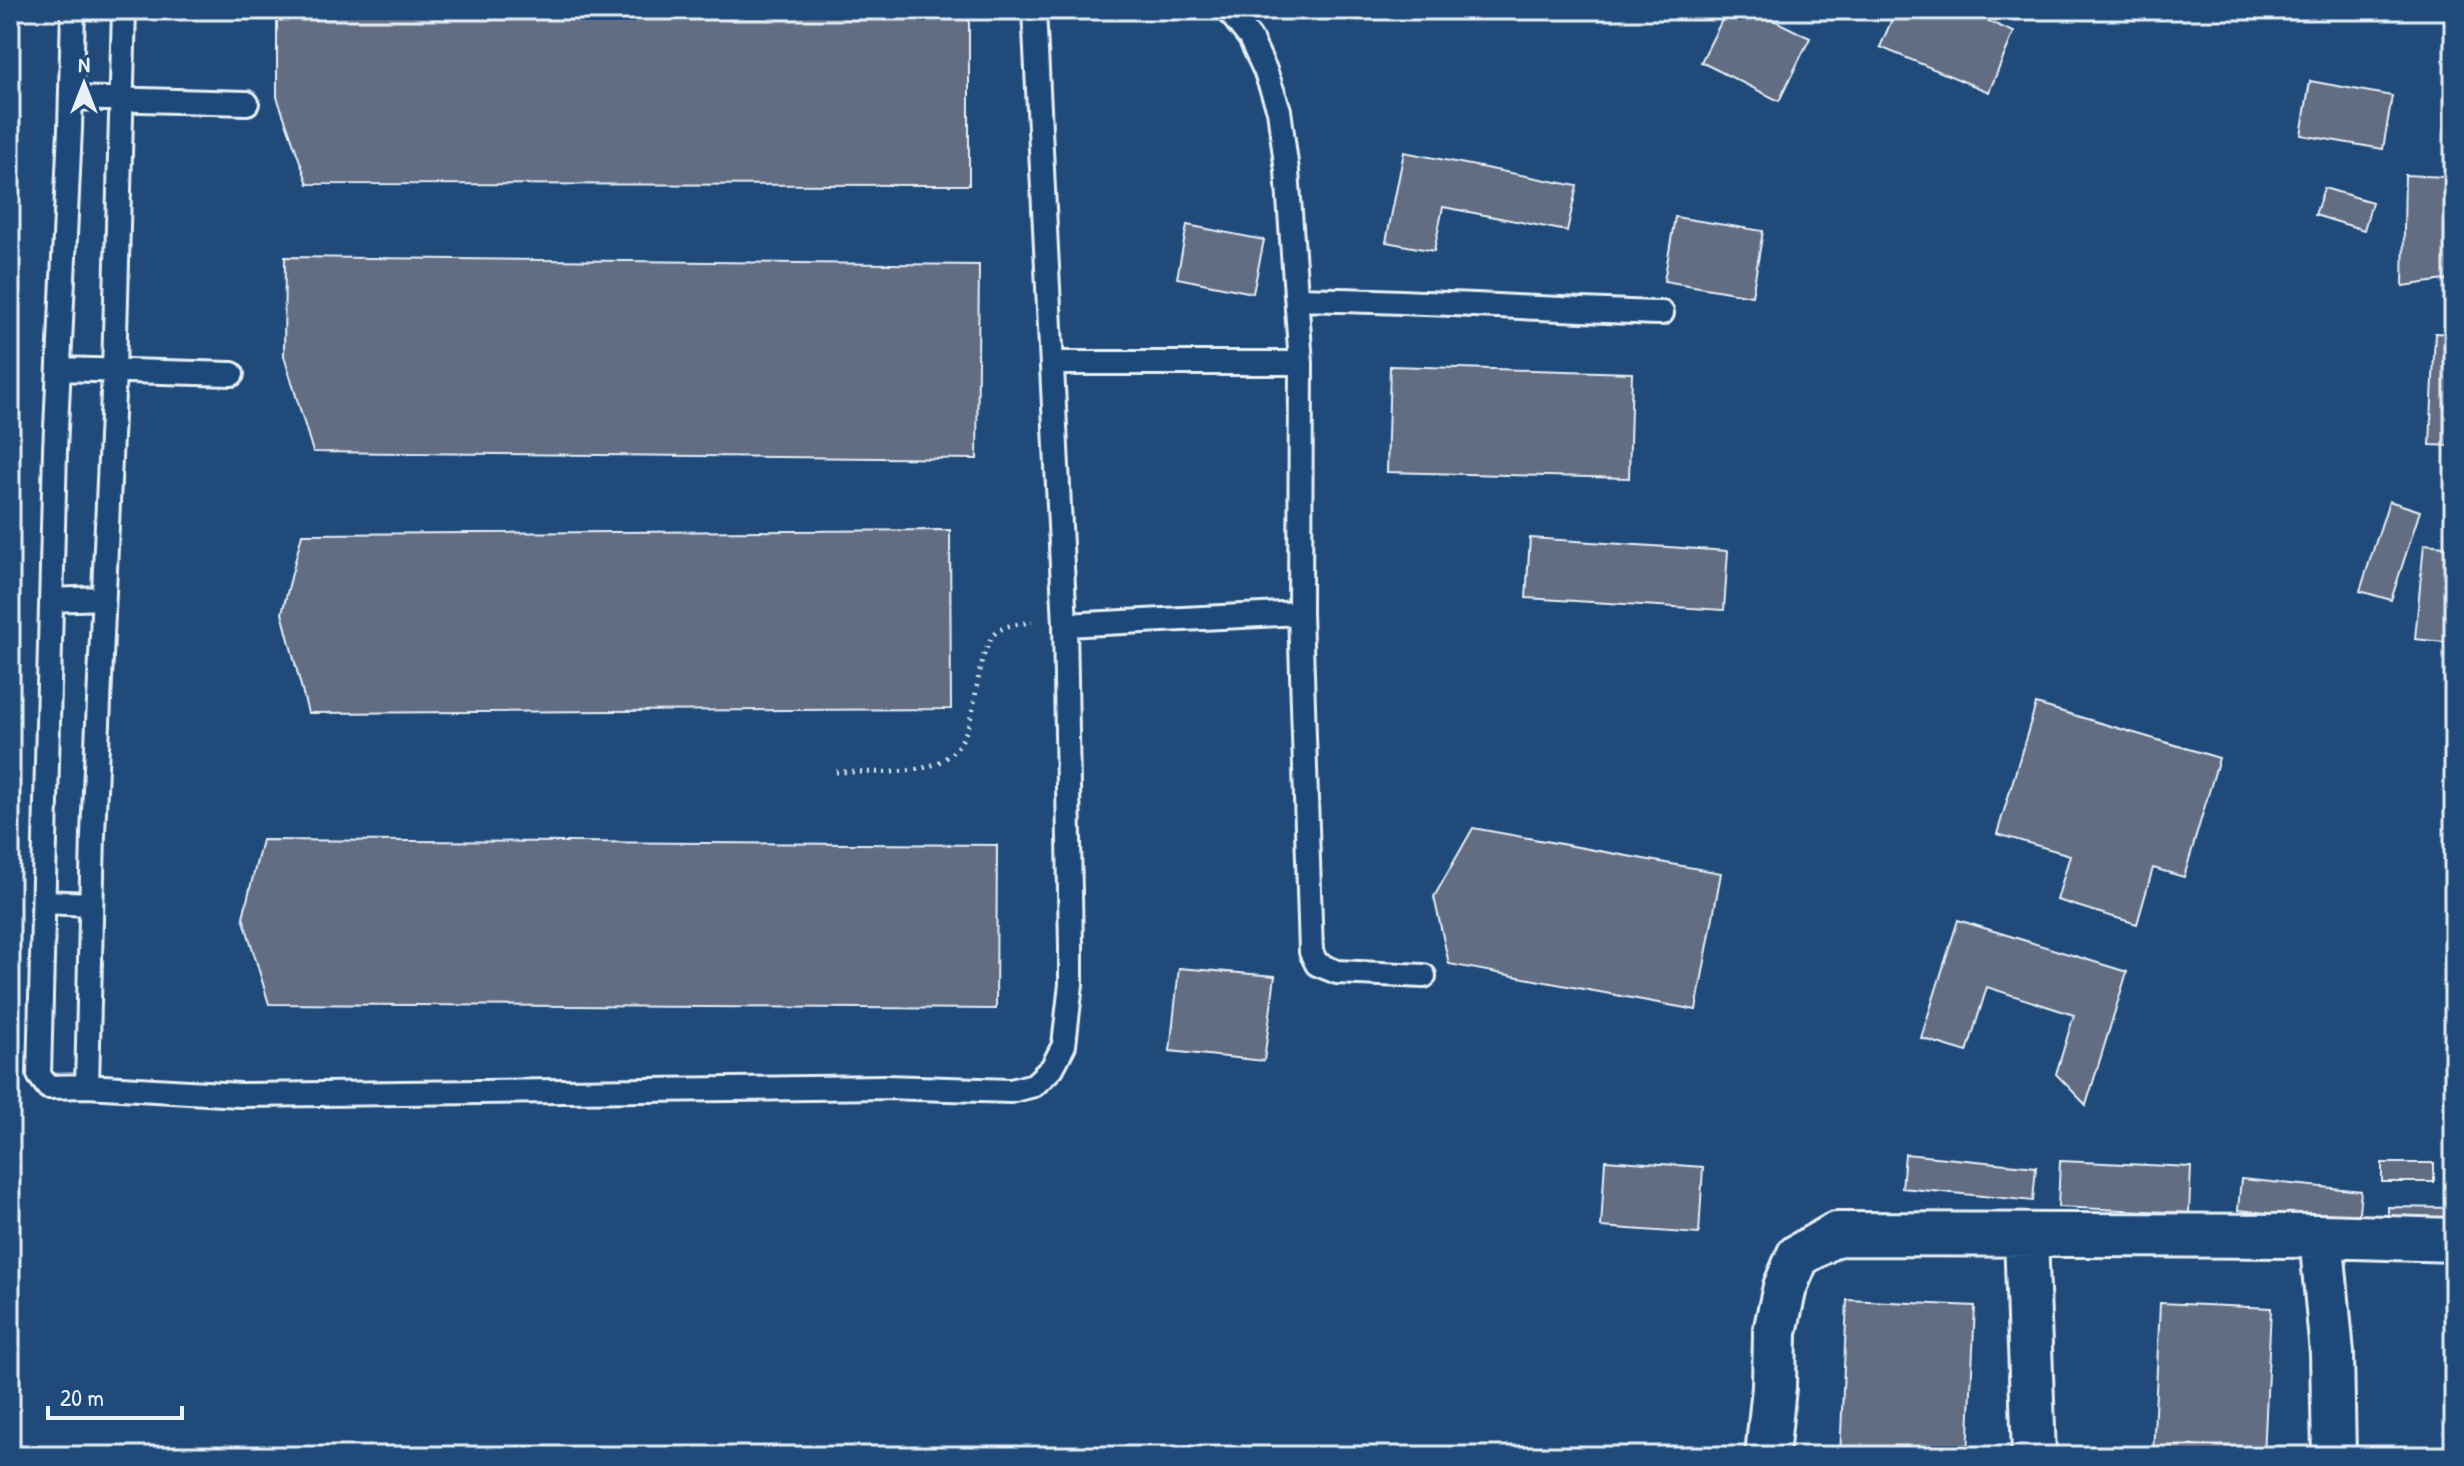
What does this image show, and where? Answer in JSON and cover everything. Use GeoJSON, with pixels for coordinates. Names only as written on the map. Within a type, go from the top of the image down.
{"type":"FeatureCollection","features":[{"type":"Feature","properties":{"kind":"street"},"geometry":{"type":"LineString","coordinates":[[1767,1456],[1774,1387],[1775,1332],[1785,1287],[1798,1256],[1836,1234],[2321,1236],[2454,1240]]}},
{"type":"Feature","properties":{"kind":"street"},"geometry":{"type":"LineString","coordinates":[[2026,1236],[2034,1456]]}},
{"type":"Feature","properties":{"kind":"street"},"geometry":{"type":"LineString","coordinates":[[2321,1236],[2332,1353],[2334,1456]]}},
{"type":"Feature","properties":{"kind":"lane"},"geometry":{"type":"LineString","coordinates":[[73,10],[51,600],[39,1075],[48,1087],[87,1086],[240,1095],[885,1087],[1011,1091],[1034,1085],[1052,1068],[1064,1045],[1071,984],[1065,625],[1034,10]]}},
{"type":"Feature","properties":{"kind":"lane"},"geometry":{"type":"LineString","coordinates":[[87,1086],[90,904],[114,371],[124,100],[124,10]]}},
{"type":"Feature","properties":{"kind":"lane"},"geometry":{"type":"LineString","coordinates":[[1228,10],[1250,38],[1279,110],[1287,171],[1301,363],[1300,613],[1311,952],[1317,964],[1337,972],[1424,976]]}},
{"type":"Feature","properties":{"kind":"lane"},"geometry":{"type":"LineString","coordinates":[[71,98],[247,103]]}},
{"type":"Feature","properties":{"kind":"lane"},"geometry":{"type":"LineString","coordinates":[[1298,299],[1662,313]]}},
{"type":"Feature","properties":{"kind":"lane"},"geometry":{"type":"LineString","coordinates":[[1052,363],[1301,363]]}},
{"type":"Feature","properties":{"kind":"lane"},"geometry":{"type":"LineString","coordinates":[[59,369],[232,374]]}},
{"type":"Feature","properties":{"kind":"lane"},"geometry":{"type":"LineString","coordinates":[[51,600],[102,598]]}},
{"type":"Feature","properties":{"kind":"lane"},"geometry":{"type":"LineString","coordinates":[[1065,625],[1300,613]]}},
{"type":"Feature","properties":{"kind":"lane"},"geometry":{"type":"LineString","coordinates":[[44,902],[90,904]]}},
{"type":"Feature","properties":{"kind":"path"},"geometry":{"type":"LineString","coordinates":[[836,772],[915,771],[939,763],[959,746],[973,712],[982,667],[993,636],[1010,625],[1032,622],[1065,625]]}},
{"type":"Feature","properties":{"kind":"building"},"geometry":{"type":"Polygon","coordinates":[[[277,10],[969,10],[969,185],[308,184],[277,97],[277,10]]]}},
{"type":"Feature","properties":{"kind":"building"},"geometry":{"type":"Polygon","coordinates":[[[1727,10],[1753,10],[1810,38],[1779,101],[1701,62],[1727,10]]]}},
{"type":"Feature","properties":{"kind":"building"},"geometry":{"type":"Polygon","coordinates":[[[1896,10],[1961,10],[2014,32],[1989,92],[1880,47],[1896,10]]]}},
{"type":"Feature","properties":{"kind":"building"},"geometry":{"type":"Polygon","coordinates":[[[2310,81],[2392,96],[2383,149],[2301,135],[2310,81]]]}},
{"type":"Feature","properties":{"kind":"building"},"geometry":{"type":"Polygon","coordinates":[[[1404,152],[1577,186],[1567,231],[1443,207],[1434,251],[1386,242],[1404,152]]]}},
{"type":"Feature","properties":{"kind":"building"},"geometry":{"type":"Polygon","coordinates":[[[2405,175],[2445,177],[2452,279],[2403,286],[2405,175]]]}},
{"type":"Feature","properties":{"kind":"building"},"geometry":{"type":"Polygon","coordinates":[[[2324,188],[2372,202],[2364,230],[2315,215],[2324,188]]]}},
{"type":"Feature","properties":{"kind":"building"},"geometry":{"type":"Polygon","coordinates":[[[1675,217],[1763,231],[1752,296],[1664,281],[1675,217]]]}},
{"type":"Feature","properties":{"kind":"building"},"geometry":{"type":"Polygon","coordinates":[[[1187,225],[1264,240],[1253,293],[1177,278],[1187,225]]]}},
{"type":"Feature","properties":{"kind":"building"},"geometry":{"type":"Polygon","coordinates":[[[285,257],[979,265],[977,459],[313,452],[284,356],[285,257]]]}},
{"type":"Feature","properties":{"kind":"building"},"geometry":{"type":"Polygon","coordinates":[[[2435,333],[2454,334],[2454,446],[2430,445],[2435,333]]]}},
{"type":"Feature","properties":{"kind":"building"},"geometry":{"type":"Polygon","coordinates":[[[1390,366],[1632,373],[1629,478],[1387,472],[1390,366]]]}},
{"type":"Feature","properties":{"kind":"building"},"geometry":{"type":"Polygon","coordinates":[[[2389,501],[2420,511],[2391,600],[2360,591],[2389,501]]]}},
{"type":"Feature","properties":{"kind":"building"},"geometry":{"type":"Polygon","coordinates":[[[950,530],[951,709],[308,713],[282,613],[302,534],[950,530]]]}},
{"type":"Feature","properties":{"kind":"building"},"geometry":{"type":"Polygon","coordinates":[[[1530,538],[1728,551],[1724,610],[1526,598],[1530,538]]]}},
{"type":"Feature","properties":{"kind":"building"},"geometry":{"type":"Polygon","coordinates":[[[2424,544],[2454,547],[2454,643],[2415,639],[2424,544]]]}},
{"type":"Feature","properties":{"kind":"building"},"geometry":{"type":"Polygon","coordinates":[[[2036,704],[2219,758],[2184,877],[2153,868],[2137,924],[2057,900],[2070,855],[1997,834],[2036,704]]]}},
{"type":"Feature","properties":{"kind":"building"},"geometry":{"type":"Polygon","coordinates":[[[1473,828],[1721,873],[1696,1010],[1449,964],[1434,897],[1473,828]]]}},
{"type":"Feature","properties":{"kind":"building"},"geometry":{"type":"Polygon","coordinates":[[[262,840],[997,845],[996,1009],[269,1004],[243,917],[262,840]]]}},
{"type":"Feature","properties":{"kind":"building"},"geometry":{"type":"Polygon","coordinates":[[[1958,920],[2127,972],[2086,1105],[2056,1074],[2074,1015],[1987,987],[1967,1052],[1921,1038],[1958,920]]]}},
{"type":"Feature","properties":{"kind":"building"},"geometry":{"type":"Polygon","coordinates":[[[1179,968],[1275,976],[1264,1061],[1170,1051],[1179,968]]]}},
{"type":"Feature","properties":{"kind":"building"},"geometry":{"type":"Polygon","coordinates":[[[2454,1138],[2454,1175],[2447,1174],[2454,1138]]]}},
{"type":"Feature","properties":{"kind":"building"},"geometry":{"type":"Polygon","coordinates":[[[1905,1154],[2036,1167],[2033,1201],[1902,1188],[1905,1154]]]}},
{"type":"Feature","properties":{"kind":"building"},"geometry":{"type":"Polygon","coordinates":[[[1605,1160],[1703,1167],[1699,1234],[1601,1227],[1605,1160]]]}},
{"type":"Feature","properties":{"kind":"building"},"geometry":{"type":"Polygon","coordinates":[[[2060,1161],[2191,1167],[2189,1213],[2058,1207],[2060,1161]]]}},
{"type":"Feature","properties":{"kind":"building"},"geometry":{"type":"Polygon","coordinates":[[[2382,1163],[2434,1163],[2434,1182],[2382,1182],[2382,1163]]]}},
{"type":"Feature","properties":{"kind":"building"},"geometry":{"type":"Polygon","coordinates":[[[2241,1179],[2361,1191],[2358,1222],[2238,1210],[2241,1179]]]}},
{"type":"Feature","properties":{"kind":"building"},"geometry":{"type":"Polygon","coordinates":[[[2388,1207],[2454,1208],[2454,1224],[2388,1223],[2388,1207]]]}},
{"type":"Feature","properties":{"kind":"building"},"geometry":{"type":"Polygon","coordinates":[[[1847,1300],[1975,1306],[1968,1456],[1840,1456],[1847,1300]]]}},
{"type":"Feature","properties":{"kind":"building"},"geometry":{"type":"Polygon","coordinates":[[[2160,1303],[2271,1308],[2264,1456],[2153,1456],[2160,1303]]]}}]}
